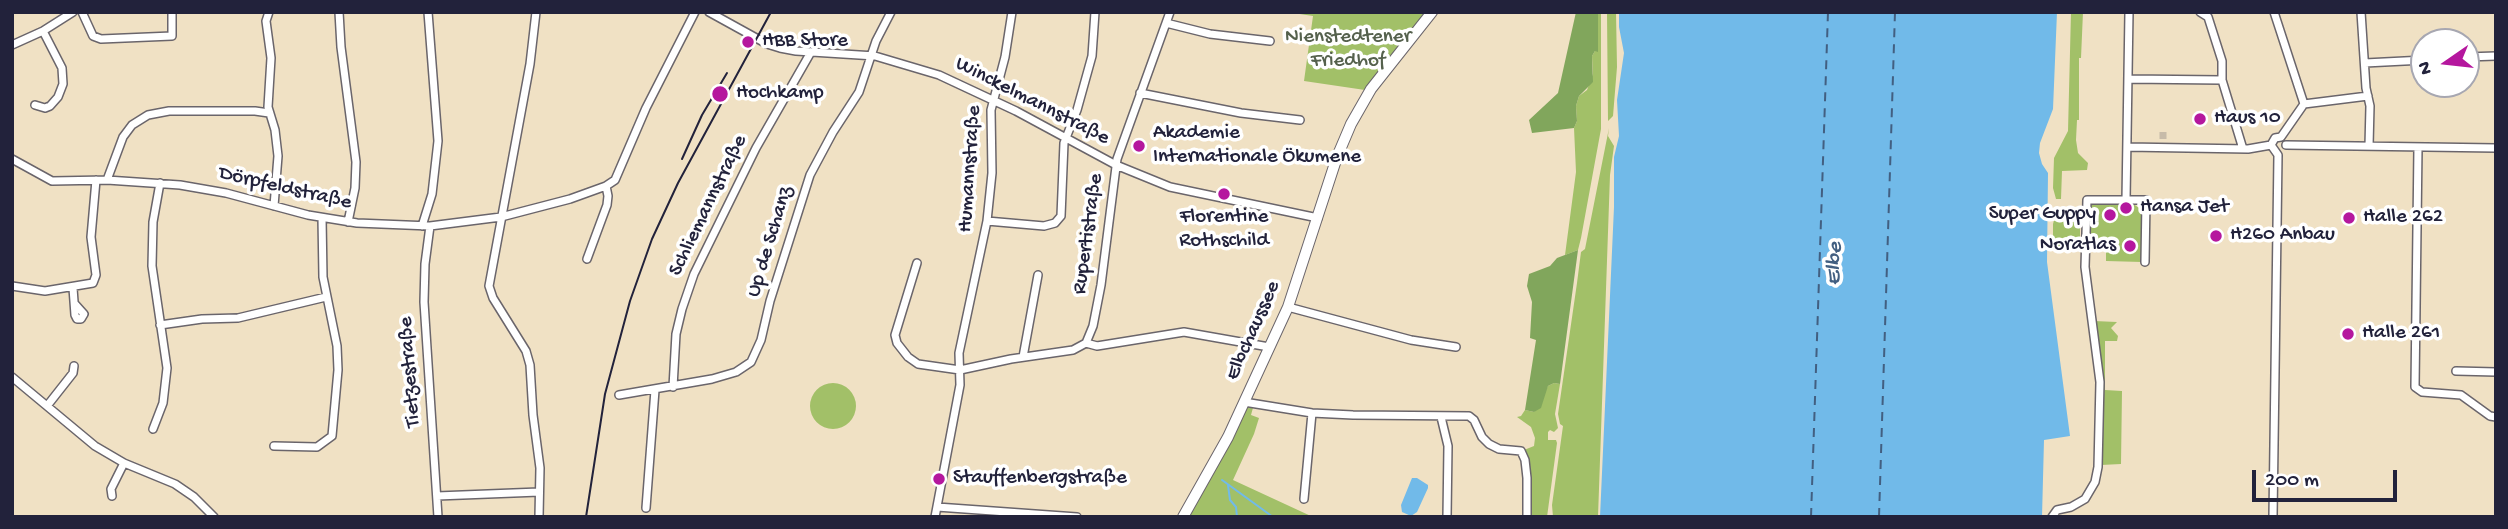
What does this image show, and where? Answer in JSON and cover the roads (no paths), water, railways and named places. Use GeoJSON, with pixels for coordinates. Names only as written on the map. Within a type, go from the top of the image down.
{"type":"FeatureCollection","features":[{"type":"Feature","properties":{"kind":"main road","name":"Elbchaussee"},"geometry":{"type":"LineString","coordinates":[[1183,517],[1218,457],[1288,307],[1341,147],[1376,83],[1432,12]]}},
{"type":"Feature","properties":{"kind":"street"},"geometry":{"type":"LineString","coordinates":[[12,44],[43,31],[73,12]]}},
{"type":"Feature","properties":{"kind":"street"},"geometry":{"type":"LineString","coordinates":[[82,12],[96,39],[172,36],[172,12]]}},
{"type":"Feature","properties":{"kind":"street"},"geometry":{"type":"LineString","coordinates":[[269,12],[266,22],[271,58],[268,100],[278,156],[274,206]]}},
{"type":"Feature","properties":{"kind":"street"},"geometry":{"type":"LineString","coordinates":[[340,12],[341,47],[356,162],[355,188],[348,222]]}},
{"type":"Feature","properties":{"kind":"street","name":"Tietzestraße"},"geometry":{"type":"LineString","coordinates":[[428,12],[438,141],[426,226],[424,302],[438,517]]}},
{"type":"Feature","properties":{"kind":"street"},"geometry":{"type":"LineString","coordinates":[[536,12],[530,64],[489,286],[493,298],[529,360],[540,468],[540,517]]}},
{"type":"Feature","properties":{"kind":"street"},"geometry":{"type":"LineString","coordinates":[[587,259],[607,205],[606,186],[618,174],[646,108],[695,12]]}},
{"type":"Feature","properties":{"kind":"street","name":"Winckelmannstraße"},"geometry":{"type":"LineString","coordinates":[[709,12],[767,44],[794,51],[871,55],[918,67],[994,100],[1116,165],[1181,190],[1318,218]]}},
{"type":"Feature","properties":{"kind":"street","name":"Up de Schanz"},"geometry":{"type":"LineString","coordinates":[[619,395],[673,387],[736,372],[747,366],[754,357],[810,175],[859,92],[871,55],[891,12]]}},
{"type":"Feature","properties":{"kind":"street","name":"Humannstraße"},"geometry":{"type":"LineString","coordinates":[[935,517],[958,400],[960,349],[987,221],[992,173],[990,119],[1005,57],[1012,12]]}},
{"type":"Feature","properties":{"kind":"street"},"geometry":{"type":"LineString","coordinates":[[987,221],[1051,226],[1063,211],[1062,160],[1092,56],[1095,12]]}},
{"type":"Feature","properties":{"kind":"street","name":"Rupertistraße"},"geometry":{"type":"LineString","coordinates":[[1086,343],[1093,326],[1101,285],[1116,165],[1170,12]]}},
{"type":"Feature","properties":{"kind":"street"},"geometry":{"type":"LineString","coordinates":[[2126,200],[2129,12]]}},
{"type":"Feature","properties":{"kind":"street"},"geometry":{"type":"LineString","coordinates":[[2200,12],[2208,17],[2222,61],[2222,80],[2244,149]]}},
{"type":"Feature","properties":{"kind":"street"},"geometry":{"type":"LineString","coordinates":[[2274,12],[2304,104]]}},
{"type":"Feature","properties":{"kind":"street"},"geometry":{"type":"LineString","coordinates":[[2361,12],[2370,106],[2370,146]]}},
{"type":"Feature","properties":{"kind":"street"},"geometry":{"type":"LineString","coordinates":[[1166,23],[1203,33],[1270,41]]}},
{"type":"Feature","properties":{"kind":"street"},"geometry":{"type":"LineString","coordinates":[[35,105],[45,108],[50,106],[58,97],[63,83],[62,68],[43,31]]}},
{"type":"Feature","properties":{"kind":"street","name":"Schliemannstraße"},"geometry":{"type":"LineString","coordinates":[[673,387],[676,334],[694,274],[756,148],[811,52]]}},
{"type":"Feature","properties":{"kind":"street"},"geometry":{"type":"LineString","coordinates":[[2365,64],[2410,61]]}},
{"type":"Feature","properties":{"kind":"street"},"geometry":{"type":"LineString","coordinates":[[2128,79],[2222,80]]}},
{"type":"Feature","properties":{"kind":"street"},"geometry":{"type":"LineString","coordinates":[[1140,93],[1241,114],[1300,120]]}},
{"type":"Feature","properties":{"kind":"street"},"geometry":{"type":"LineString","coordinates":[[2271,145],[2275,138],[2281,137],[2304,104],[2368,96]]}},
{"type":"Feature","properties":{"kind":"street"},"geometry":{"type":"LineString","coordinates":[[255,111],[268,100]]}},
{"type":"Feature","properties":{"kind":"street"},"geometry":{"type":"LineString","coordinates":[[107,180],[120,141],[132,125],[145,116],[163,111],[269,113]]}},
{"type":"Feature","properties":{"kind":"street"},"geometry":{"type":"LineString","coordinates":[[2281,137],[2286,145]]}},
{"type":"Feature","properties":{"kind":"street"},"geometry":{"type":"LineString","coordinates":[[2127,147],[2163,145],[2244,149],[2271,145]]}},
{"type":"Feature","properties":{"kind":"street"},"geometry":{"type":"LineString","coordinates":[[2271,145],[2278,152],[2273,517]]}},
{"type":"Feature","properties":{"kind":"street"},"geometry":{"type":"LineString","coordinates":[[2286,145],[2496,148]]}},
{"type":"Feature","properties":{"kind":"street"},"geometry":{"type":"LineString","coordinates":[[2278,152],[2284,150],[2286,145]]}},
{"type":"Feature","properties":{"kind":"street"},"geometry":{"type":"LineString","coordinates":[[2418,147],[2415,387],[2422,392],[2461,394],[2490,416],[2496,417]]}},
{"type":"Feature","properties":{"kind":"street","name":"Dörpfeldstraße"},"geometry":{"type":"LineString","coordinates":[[12,159],[48,180],[107,180],[211,189],[323,218],[426,226],[501,218],[606,186]]}},
{"type":"Feature","properties":{"kind":"street"},"geometry":{"type":"LineString","coordinates":[[12,286],[40,291],[90,285],[95,281],[91,237],[96,180]]}},
{"type":"Feature","properties":{"kind":"street"},"geometry":{"type":"LineString","coordinates":[[153,429],[166,386],[167,368],[152,247],[153,222],[160,183]]}},
{"type":"Feature","properties":{"kind":"street"},"geometry":{"type":"LineString","coordinates":[[2052,517],[2057,510],[2078,505],[2085,499],[2095,482],[2098,467],[2100,382],[2085,267],[2087,200],[2146,200],[2145,262]]}},
{"type":"Feature","properties":{"kind":"street"},"geometry":{"type":"LineString","coordinates":[[274,446],[317,447],[332,436],[338,370],[337,346],[326,297],[322,263],[323,218]]}},
{"type":"Feature","properties":{"kind":"street"},"geometry":{"type":"LineString","coordinates":[[917,262],[895,335],[897,343],[908,357],[918,364],[960,370],[1073,350],[1086,343],[1097,346],[1184,332],[1269,347]]}},
{"type":"Feature","properties":{"kind":"street"},"geometry":{"type":"LineString","coordinates":[[1023,357],[1038,275]]}},
{"type":"Feature","properties":{"kind":"street"},"geometry":{"type":"LineString","coordinates":[[73,288],[75,304]]}},
{"type":"Feature","properties":{"kind":"street"},"geometry":{"type":"LineString","coordinates":[[160,325],[202,319],[238,318],[326,297]]}},
{"type":"Feature","properties":{"kind":"street"},"geometry":{"type":"LineString","coordinates":[[1288,307],[1411,340],[1456,347]]}},
{"type":"Feature","properties":{"kind":"street"},"geometry":{"type":"LineString","coordinates":[[47,406],[73,373],[74,366]]}},
{"type":"Feature","properties":{"kind":"street"},"geometry":{"type":"LineString","coordinates":[[2456,371],[2496,372]]}},
{"type":"Feature","properties":{"kind":"street"},"geometry":{"type":"LineString","coordinates":[[12,377],[90,442],[124,463],[175,484],[214,517]]}},
{"type":"Feature","properties":{"kind":"street"},"geometry":{"type":"LineString","coordinates":[[646,509],[655,390]]}},
{"type":"Feature","properties":{"kind":"street"},"geometry":{"type":"LineString","coordinates":[[1244,402],[1312,412],[1382,417],[1469,416],[1489,444],[1499,449],[1521,451],[1527,478],[1527,517]]}},
{"type":"Feature","properties":{"kind":"street"},"geometry":{"type":"LineString","coordinates":[[1304,499],[1312,412]]}},
{"type":"Feature","properties":{"kind":"street"},"geometry":{"type":"LineString","coordinates":[[1441,417],[1448,446],[1447,517]]}},
{"type":"Feature","properties":{"kind":"street"},"geometry":{"type":"LineString","coordinates":[[112,496],[111,489],[124,463]]}},
{"type":"Feature","properties":{"kind":"street"},"geometry":{"type":"LineString","coordinates":[[437,496],[539,492]]}},
{"type":"Feature","properties":{"kind":"street"},"geometry":{"type":"LineString","coordinates":[[937,507],[1002,514],[1077,517]]}},
{"type":"Feature","properties":{"kind":"street"},"geometry":{"type":"LineString","coordinates":[[201,517],[206,509]]}},
{"type":"Feature","properties":{"kind":"water","name":"Elbe"},"geometry":{"type":"Polygon","coordinates":[[[1619,12],[2057,12],[2053,109],[2039,153],[2048,173],[2047,262],[2070,436],[2044,440],[2042,517],[1600,517],[1614,157],[1619,136],[1617,100],[1624,53],[1619,12]]]}},
{"type":"Feature","properties":{"kind":"water"},"geometry":{"type":"Polygon","coordinates":[[[1412,478],[1417,478],[1428,485],[1428,488],[1417,512],[1411,516],[1402,512],[1401,505],[1412,478]]]}},
{"type":"Feature","properties":{"kind":"waterway"},"geometry":{"type":"LineString","coordinates":[[1222,480],[1273,517]]}},
{"type":"Feature","properties":{"kind":"waterway"},"geometry":{"type":"LineString","coordinates":[[1228,485],[1230,500],[1236,507],[1237,517]]}},
{"type":"Feature","properties":{"kind":"tunnel"},"geometry":{"type":"LineString","coordinates":[[2163,132],[2163,141]]}},
{"type":"Feature","properties":{"kind":"tram line"},"geometry":{"type":"LineString","coordinates":[[586,517],[605,394],[630,301],[652,239],[678,183],[771,12]]}},
{"type":"Feature","properties":{"kind":"tram line"},"geometry":{"type":"LineString","coordinates":[[682,159],[702,115],[727,73]]}},
{"type":"Feature","properties":{"kind":"place","name":"HBB Store"},"geometry":{"type":"Point","coordinates":[748,42]}},
{"type":"Feature","properties":{"kind":"place","name":"Hochkamp"},"geometry":{"type":"Point","coordinates":[720,94]}},
{"type":"Feature","properties":{"kind":"place","name":"Haus 10"},"geometry":{"type":"Point","coordinates":[2200,119]}},
{"type":"Feature","properties":{"kind":"place","name":"Akademie Internationale Ökumene"},"geometry":{"type":"Point","coordinates":[1139,146]}},
{"type":"Feature","properties":{"kind":"place","name":"Florentine Rothschild"},"geometry":{"type":"Point","coordinates":[1224,194]}},
{"type":"Feature","properties":{"kind":"place","name":"Hansa Jet"},"geometry":{"type":"Point","coordinates":[2126,208]}},
{"type":"Feature","properties":{"kind":"place","name":"Super Guppy"},"geometry":{"type":"Point","coordinates":[2110,215]}},
{"type":"Feature","properties":{"kind":"place","name":"Halle 262"},"geometry":{"type":"Point","coordinates":[2349,218]}},
{"type":"Feature","properties":{"kind":"place","name":"H260 Anbau"},"geometry":{"type":"Point","coordinates":[2216,236]}},
{"type":"Feature","properties":{"kind":"place","name":"Noratlas"},"geometry":{"type":"Point","coordinates":[2130,246]}},
{"type":"Feature","properties":{"kind":"place","name":"Halle 261"},"geometry":{"type":"Point","coordinates":[2348,334]}},
{"type":"Feature","properties":{"kind":"place","name":"Stauffenbergstraße"},"geometry":{"type":"Point","coordinates":[939,479]}},
{"type":"Feature","properties":{"kind":"park label","name":"Nienstedtener Friedhof"},"geometry":{"type":"Point","coordinates":[1348,50]}}]}
